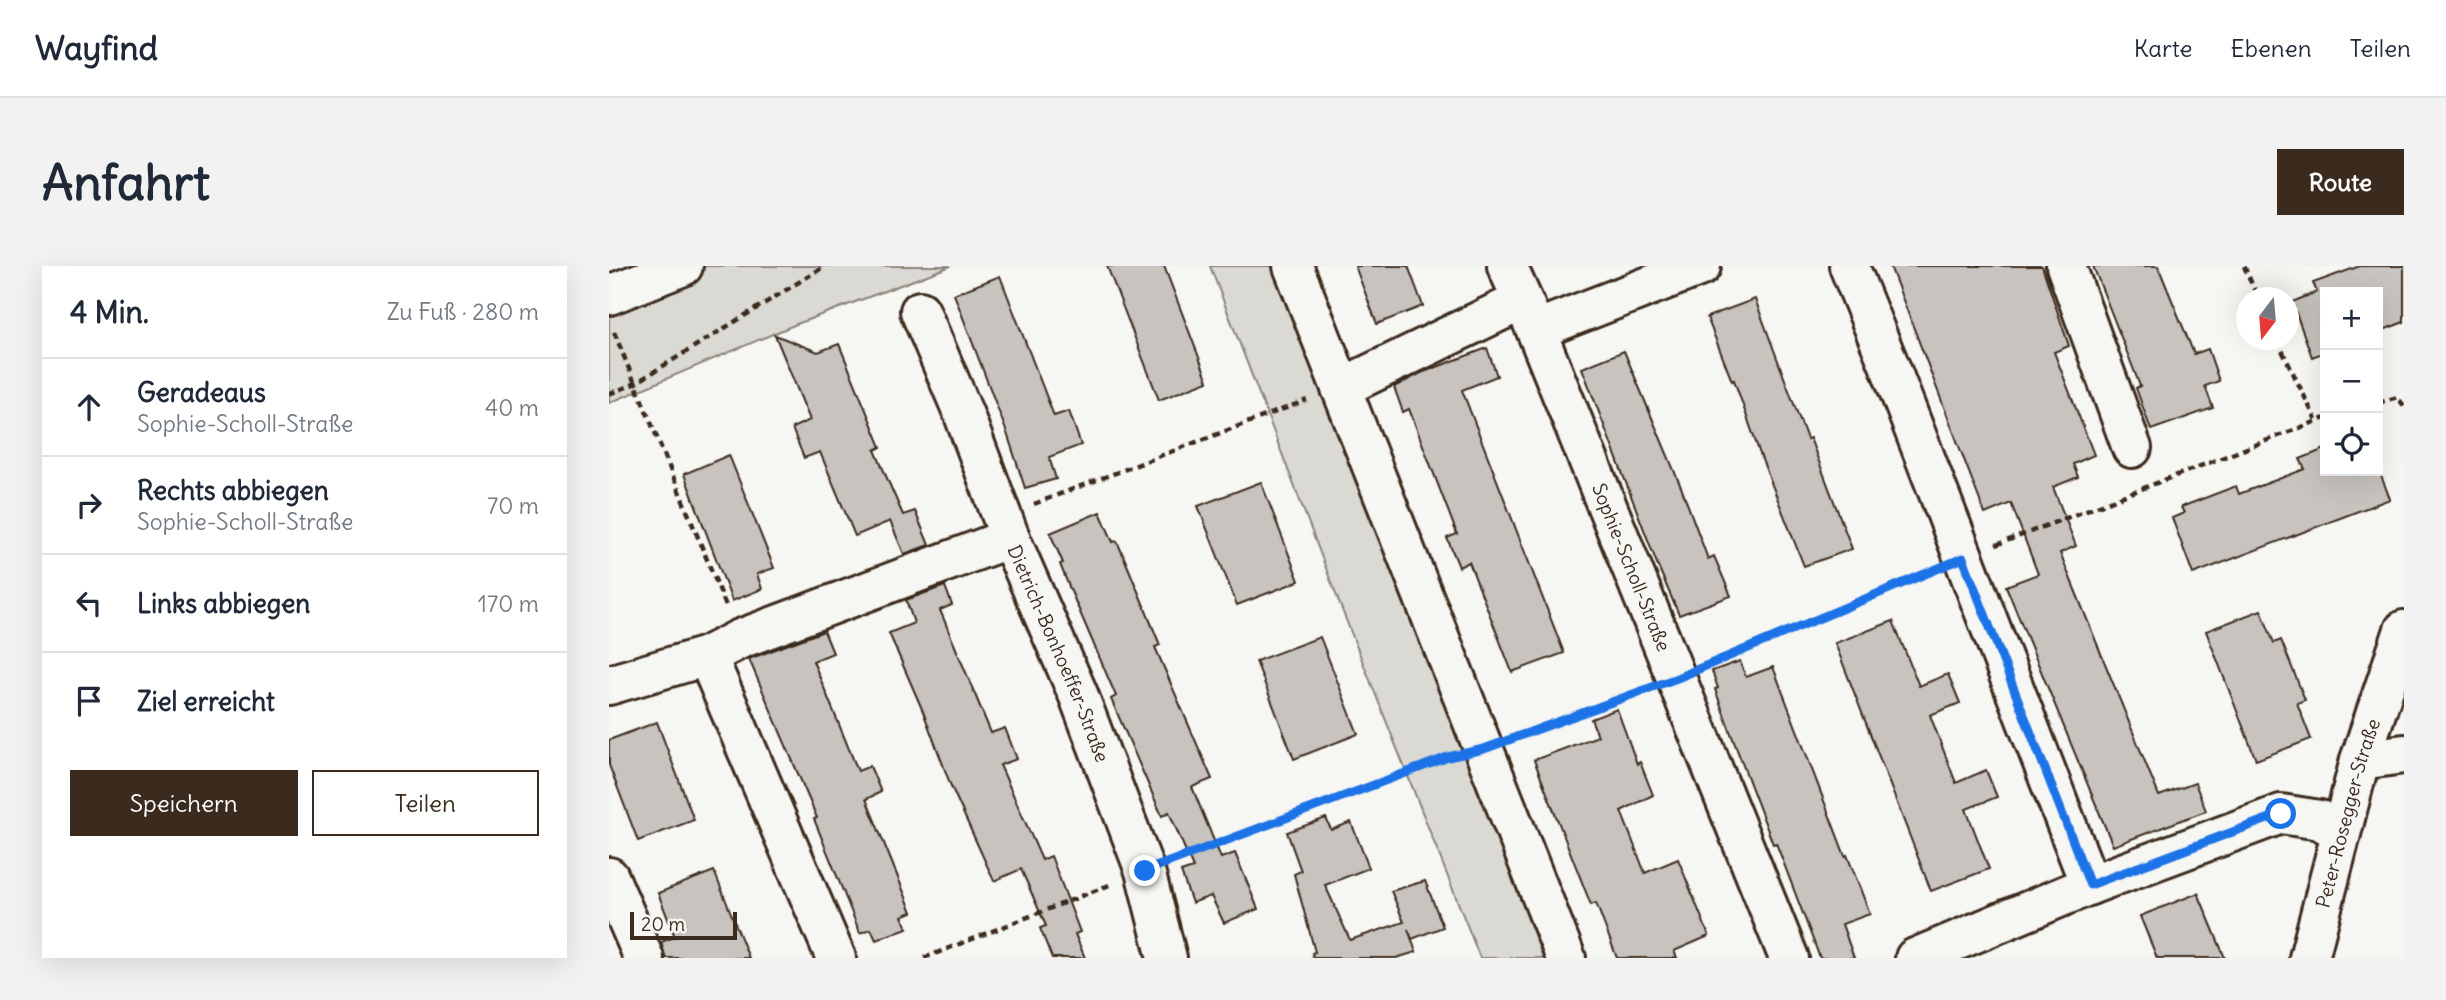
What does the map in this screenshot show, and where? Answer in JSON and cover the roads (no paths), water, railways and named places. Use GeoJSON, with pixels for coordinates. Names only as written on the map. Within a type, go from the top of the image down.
{"type":"FeatureCollection","features":[{"type":"Feature","properties":{"kind":"street"},"geometry":{"type":"LineString","coordinates":[[611,312],[684,266]]}},
{"type":"Feature","properties":{"kind":"street"},"geometry":{"type":"LineString","coordinates":[[1293,266],[1566,958]]}},
{"type":"Feature","properties":{"kind":"street","name":"Sophie-Scholl-Straße"},"geometry":{"type":"LineString","coordinates":[[1507,266],[1789,958]]}},
{"type":"Feature","properties":{"kind":"street"},"geometry":{"type":"LineString","coordinates":[[1341,388],[1528,316],[1701,266]]}},
{"type":"Feature","properties":{"kind":"street"},"geometry":{"type":"LineString","coordinates":[[1849,266],[1891,367],[2090,885]]}},
{"type":"Feature","properties":{"kind":"street"},"geometry":{"type":"LineString","coordinates":[[2066,266],[2132,449]]}},
{"type":"Feature","properties":{"kind":"street"},"geometry":{"type":"LineString","coordinates":[[921,311],[1006,527]]}},
{"type":"Feature","properties":{"kind":"street","name":"Dietrich-Bonhoeffer-Straße"},"geometry":{"type":"LineString","coordinates":[[609,685],[724,647],[1006,527],[1078,694],[1145,871],[1167,958]]}},
{"type":"Feature","properties":{"kind":"street","name":"Peter-Rosegger-Straße"},"geometry":{"type":"LineString","coordinates":[[2309,958],[2360,760],[2404,630]]}},
{"type":"Feature","properties":{"kind":"street"},"geometry":{"type":"LineString","coordinates":[[724,647],[836,958]]}},
{"type":"Feature","properties":{"kind":"street"},"geometry":{"type":"LineString","coordinates":[[2360,760],[2404,754]]}},
{"type":"Feature","properties":{"kind":"street"},"geometry":{"type":"LineString","coordinates":[[1915,958],[2090,885],[2281,814],[2320,820],[2340,832]]}},
{"type":"Feature","properties":{"kind":"street"},"geometry":{"type":"LineString","coordinates":[[609,877],[644,958]]}}]}
